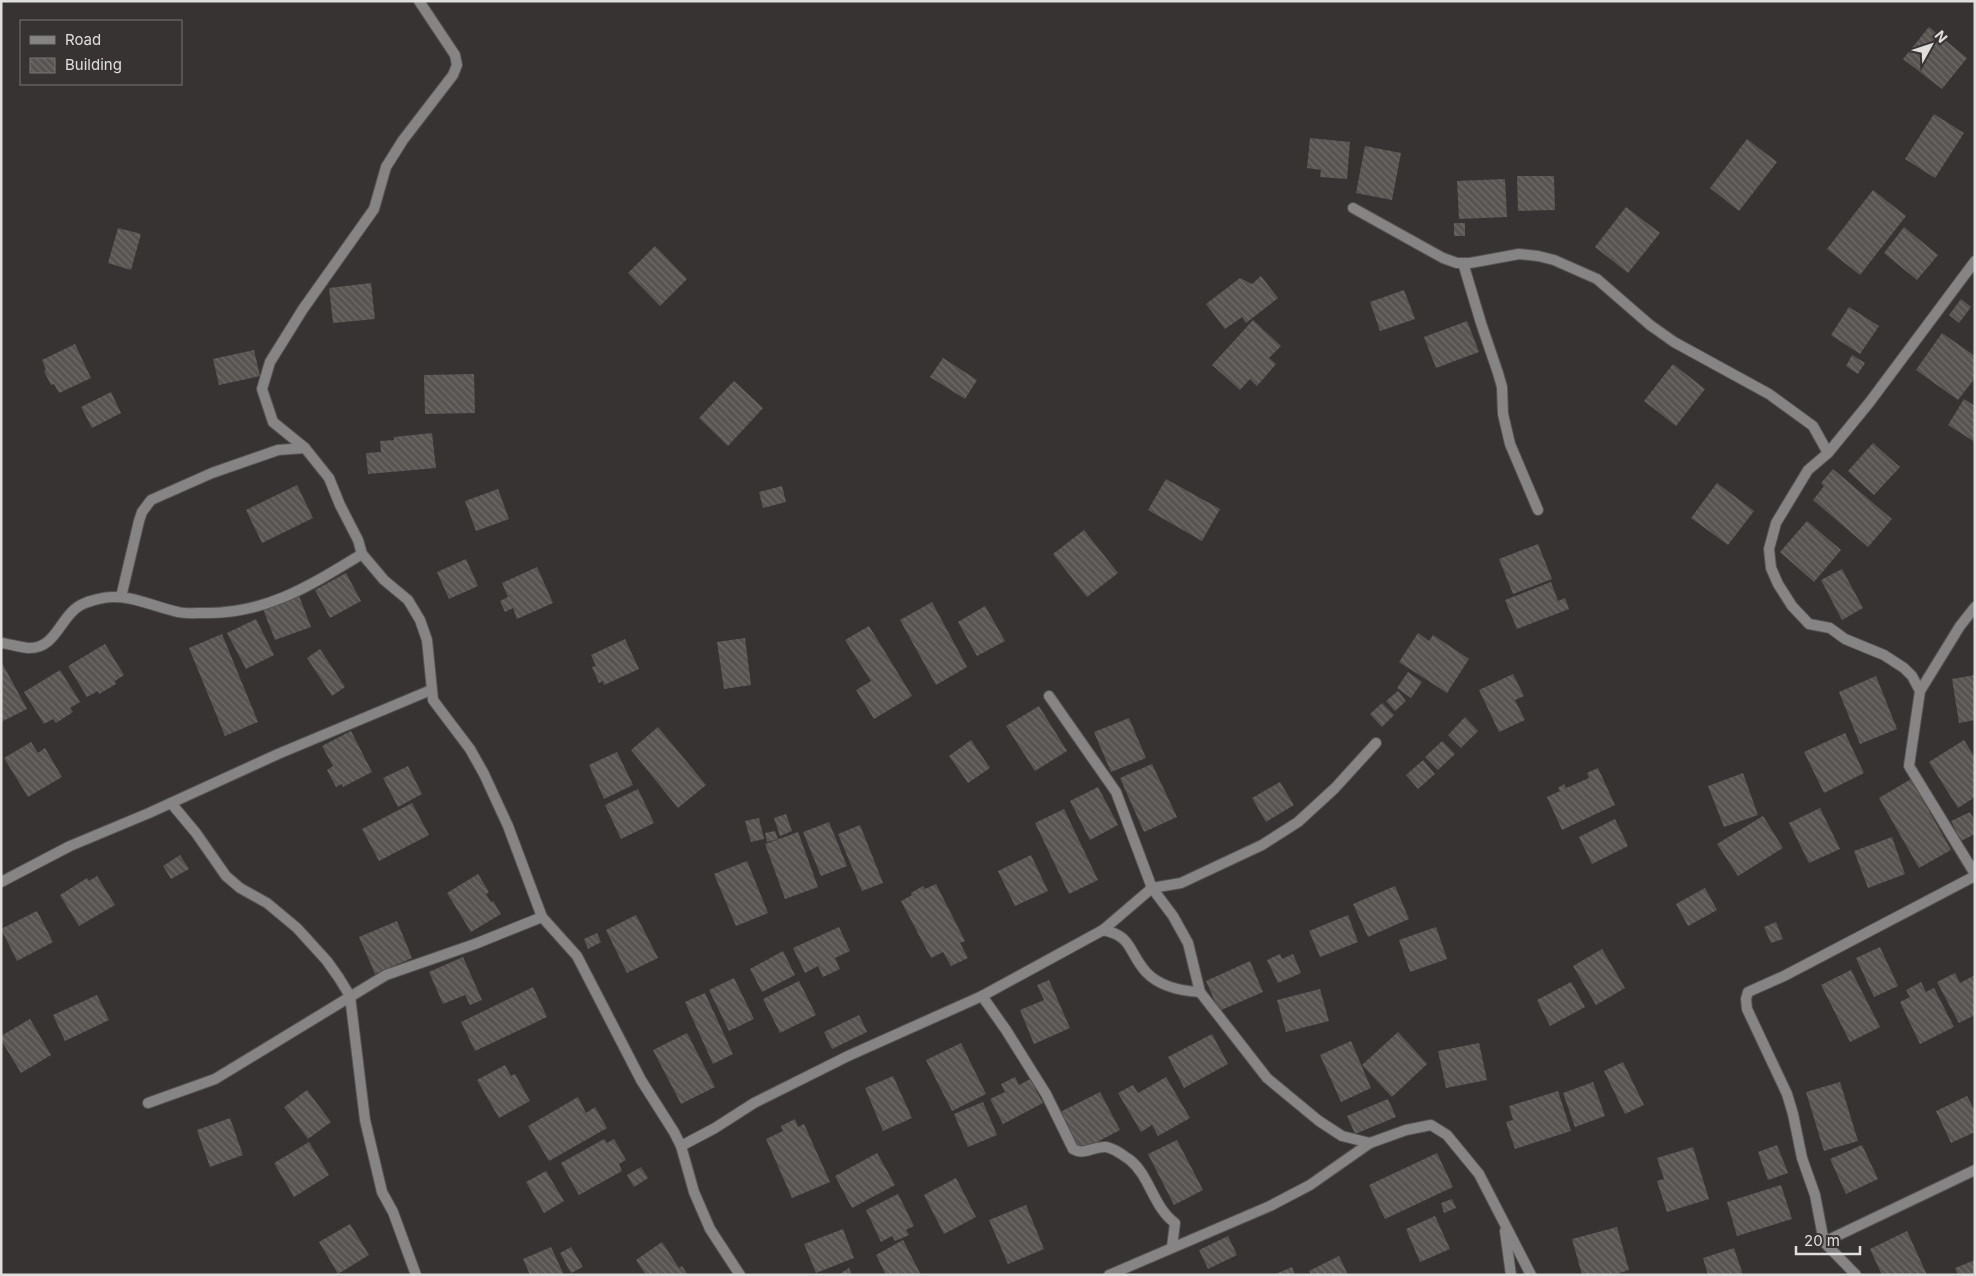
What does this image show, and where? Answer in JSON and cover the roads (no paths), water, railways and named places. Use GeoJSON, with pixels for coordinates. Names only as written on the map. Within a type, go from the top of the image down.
{"type":"FeatureCollection","features":[{"type":"Feature","properties":{"kind":"street"},"geometry":{"type":"LineString","coordinates":[[419,1],[455,55],[457,65],[453,75],[403,140],[386,167],[374,209],[303,309],[274,354],[262,390],[273,422],[305,448],[329,478],[358,540],[362,554],[384,580],[408,600],[420,620],[427,640],[433,700],[470,749],[484,774],[508,826],[542,917],[577,956],[641,1080],[674,1132],[681,1146],[694,1192],[710,1229],[740,1275]]}},
{"type":"Feature","properties":{"kind":"street"},"geometry":{"type":"LineString","coordinates":[[1353,208],[1443,258],[1470,263],[1519,254],[1538,256],[1554,260],[1597,279],[1650,325],[1674,342],[1769,394],[1813,426],[1828,453]]}},
{"type":"Feature","properties":{"kind":"street"},"geometry":{"type":"LineString","coordinates":[[1920,691],[1908,672],[1884,656],[1845,639],[1830,628],[1809,624],[1792,606],[1778,584],[1771,568],[1769,549],[1776,523],[1808,470],[1828,453],[1869,403],[1975,261]]}},
{"type":"Feature","properties":{"kind":"street"},"geometry":{"type":"LineString","coordinates":[[1463,263],[1502,387],[1503,414],[1510,444],[1538,510]]}},
{"type":"Feature","properties":{"kind":"street"},"geometry":{"type":"LineString","coordinates":[[121,597],[138,521],[151,500],[212,473],[278,450],[305,448]]}},
{"type":"Feature","properties":{"kind":"street"},"geometry":{"type":"LineString","coordinates":[[1,643],[28,648],[42,645],[56,634],[66,617],[76,608],[84,603],[105,597],[121,597],[180,613],[220,613],[264,606],[310,585],[362,554]]}},
{"type":"Feature","properties":{"kind":"street"},"geometry":{"type":"LineString","coordinates":[[1856,1275],[1824,1242],[1815,1195],[1802,1158],[1794,1114],[1787,1094],[1747,1009],[1746,998],[1748,992],[1784,976],[1975,875],[1909,766],[1920,691],[1960,626],[1975,607]]}},
{"type":"Feature","properties":{"kind":"street"},"geometry":{"type":"LineString","coordinates":[[1,882],[70,846],[171,804],[278,754],[431,690]]}},
{"type":"Feature","properties":{"kind":"street"},"geometry":{"type":"LineString","coordinates":[[1049,696],[1116,792],[1152,888],[1174,916],[1188,943],[1200,992],[1267,1078],[1318,1121],[1342,1136],[1370,1143]]}},
{"type":"Feature","properties":{"kind":"street"},"geometry":{"type":"LineString","coordinates":[[681,1146],[762,1099],[848,1056],[982,996],[1102,930],[1152,888],[1181,883],[1262,845],[1298,822],[1334,788],[1376,743]]}},
{"type":"Feature","properties":{"kind":"street"},"geometry":{"type":"LineString","coordinates":[[171,804],[196,833],[226,876],[240,888],[267,903],[297,928],[327,961],[350,996],[365,1120],[382,1192],[396,1220],[416,1275]]}},
{"type":"Feature","properties":{"kind":"street"},"geometry":{"type":"LineString","coordinates":[[148,1103],[215,1079],[386,975],[475,944],[542,917]]}},
{"type":"Feature","properties":{"kind":"street"},"geometry":{"type":"LineString","coordinates":[[1102,930],[1117,933],[1126,941],[1146,972],[1161,982],[1176,989],[1200,992]]}},
{"type":"Feature","properties":{"kind":"street"},"geometry":{"type":"LineString","coordinates":[[982,996],[1006,1030],[1046,1094],[1073,1149],[1083,1152],[1095,1147],[1108,1147],[1133,1162],[1142,1174],[1165,1215],[1175,1223],[1172,1247]]}},
{"type":"Feature","properties":{"kind":"street"},"geometry":{"type":"LineString","coordinates":[[1109,1275],[1278,1202],[1310,1185],[1370,1143],[1406,1130],[1431,1125],[1447,1135],[1479,1174],[1531,1275]]}},
{"type":"Feature","properties":{"kind":"street"},"geometry":{"type":"LineString","coordinates":[[1824,1242],[1975,1170]]}},
{"type":"Feature","properties":{"kind":"street"},"geometry":{"type":"LineString","coordinates":[[1503,1222],[1511,1275]]}}]}
